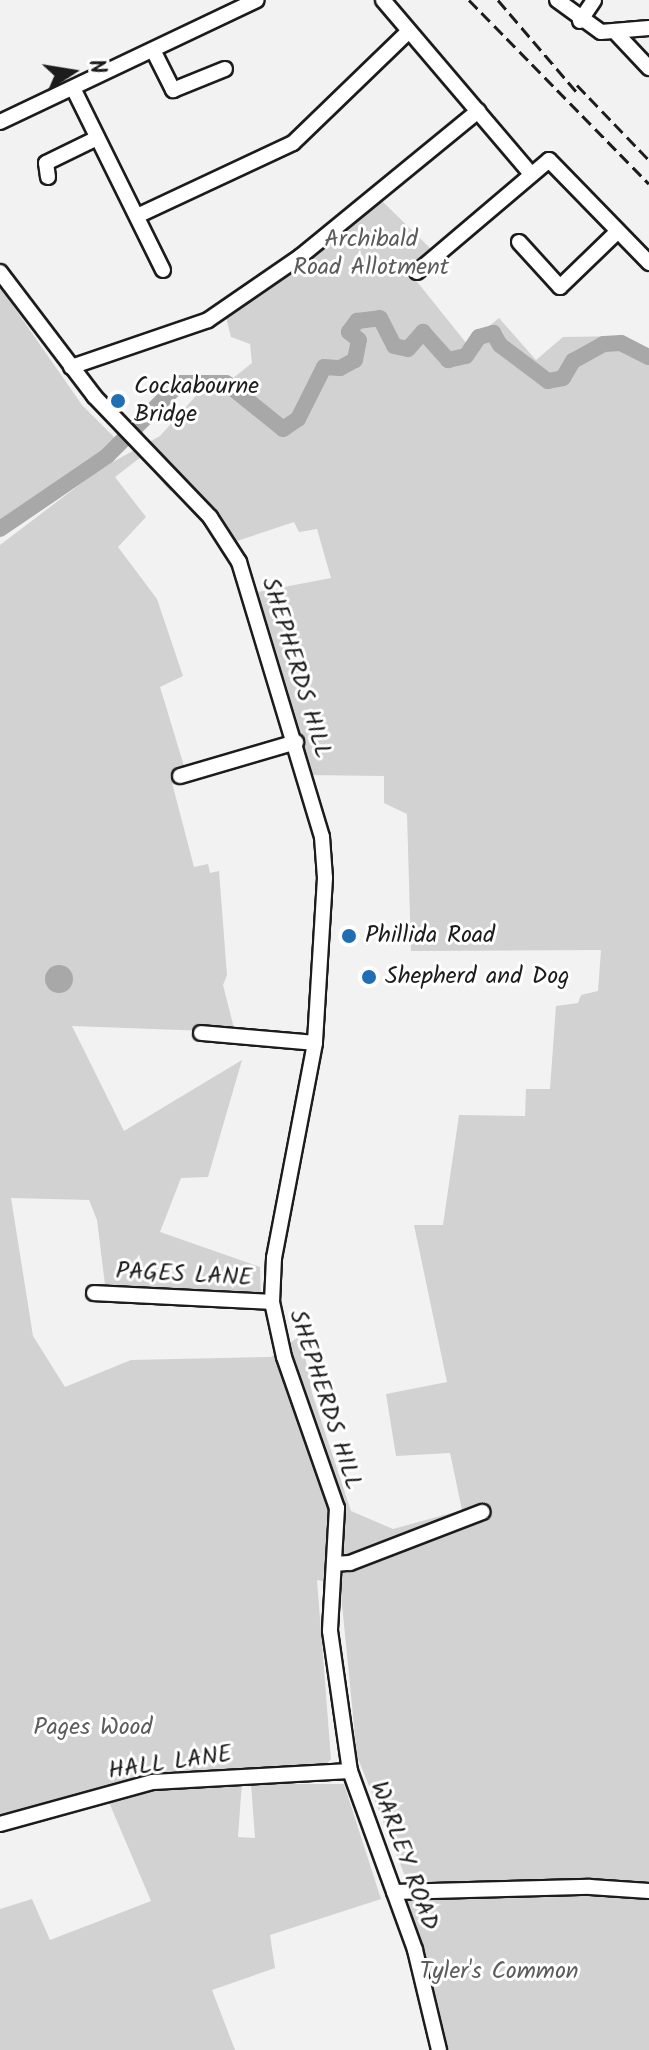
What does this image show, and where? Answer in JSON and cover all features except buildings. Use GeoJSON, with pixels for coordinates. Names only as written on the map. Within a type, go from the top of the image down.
{"type":"FeatureCollection","features":[{"type":"Feature","properties":{"kind":"street"},"geometry":{"type":"LineString","coordinates":[[0,122],[257,0]]}},
{"type":"Feature","properties":{"kind":"street"},"geometry":{"type":"LineString","coordinates":[[383,0],[531,174]]}},
{"type":"Feature","properties":{"kind":"street"},"geometry":{"type":"LineString","coordinates":[[557,0],[580,21],[601,32],[617,34],[649,28]]}},
{"type":"Feature","properties":{"kind":"street"},"geometry":{"type":"LineString","coordinates":[[580,21],[594,0]]}},
{"type":"Feature","properties":{"kind":"street"},"geometry":{"type":"LineString","coordinates":[[137,216],[293,143],[409,31]]}},
{"type":"Feature","properties":{"kind":"street"},"geometry":{"type":"LineString","coordinates":[[617,34],[649,68]]}},
{"type":"Feature","properties":{"kind":"street"},"geometry":{"type":"LineString","coordinates":[[153,50],[173,90],[225,69]]}},
{"type":"Feature","properties":{"kind":"street"},"geometry":{"type":"LineString","coordinates":[[73,88],[163,270]]}},
{"type":"Feature","properties":{"kind":"street"},"geometry":{"type":"LineString","coordinates":[[71,367],[208,320],[301,256],[478,111]]}},
{"type":"Feature","properties":{"kind":"street"},"geometry":{"type":"LineString","coordinates":[[48,177],[46,163],[97,138]]}},
{"type":"Feature","properties":{"kind":"street"},"geometry":{"type":"LineString","coordinates":[[417,272],[549,160],[649,263]]}},
{"type":"Feature","properties":{"kind":"street"},"geometry":{"type":"LineString","coordinates":[[519,242],[560,287],[617,232]]}},
{"type":"Feature","properties":{"kind":"street","name":"SHEPHERDS HILL"},"geometry":{"type":"LineString","coordinates":[[0,272],[71,367],[114,418],[210,517],[239,562],[296,742],[325,858],[315,1043],[274,1258],[272,1302],[284,1357],[337,1508],[342,1563],[330,1631],[350,1771]]}},
{"type":"Feature","properties":{"kind":"street"},"geometry":{"type":"LineString","coordinates":[[180,776],[296,742]]}},
{"type":"Feature","properties":{"kind":"street"},"geometry":{"type":"LineString","coordinates":[[201,1033],[315,1043]]}},
{"type":"Feature","properties":{"kind":"street","name":"PAGES LANE"},"geometry":{"type":"LineString","coordinates":[[94,1293],[272,1302]]}},
{"type":"Feature","properties":{"kind":"street"},"geometry":{"type":"LineString","coordinates":[[342,1563],[482,1512]]}},
{"type":"Feature","properties":{"kind":"street","name":"HALL LANE"},"geometry":{"type":"LineString","coordinates":[[0,1824],[153,1782],[350,1771]]}},
{"type":"Feature","properties":{"kind":"street","name":"WARLEY ROAD"},"geometry":{"type":"LineString","coordinates":[[350,1771],[415,1950],[439,2050]]}},
{"type":"Feature","properties":{"kind":"street"},"geometry":{"type":"LineString","coordinates":[[394,1892],[576,1887],[649,1891]]}},
{"type":"Feature","properties":{"kind":"green space"},"geometry":{"type":"Polygon","coordinates":[[[379,198],[434,252],[410,273],[467,344],[499,318],[536,360],[563,337],[623,336],[649,349],[649,2050],[439,2050],[394,1892],[411,1891],[357,1756],[340,1584],[317,1580],[331,1759],[324,1767],[161,1775],[0,1817],[0,545],[100,469],[160,436],[202,389],[222,387],[252,363],[250,344],[231,337],[224,309],[276,283],[379,198]],[[141,457],[115,477],[146,517],[118,547],[157,599],[183,676],[160,687],[184,766],[170,775],[194,867],[208,864],[210,873],[219,871],[227,975],[223,985],[235,1032],[72,1026],[124,1131],[242,1060],[208,1177],[181,1178],[160,1232],[260,1267],[261,1301],[106,1293],[97,1220],[89,1200],[11,1198],[33,1336],[65,1387],[131,1360],[271,1357],[301,1335],[312,1393],[351,1511],[393,1529],[462,1510],[450,1453],[396,1456],[386,1394],[447,1382],[414,1225],[443,1225],[459,1115],[525,1116],[526,1089],[550,1089],[556,1006],[578,1003],[581,995],[598,991],[601,950],[411,951],[407,814],[384,803],[384,776],[305,775],[258,592],[331,578],[317,529],[299,532],[294,522],[234,542],[188,481],[170,491],[141,457]]]}},
{"type":"Feature","properties":{"kind":"green space"},"geometry":{"type":"Polygon","coordinates":[[[0,287],[82,405],[120,443],[0,529],[0,287]]]}},
{"type":"Feature","properties":{"kind":"green space"},"geometry":{"type":"Polygon","coordinates":[[[242,1782],[238,1837],[255,1838],[251,1784],[344,1784],[381,1899],[270,1935],[275,1968],[212,1990],[235,2050],[0,2050],[0,1909],[32,1899],[50,1940],[151,1901],[108,1800],[189,1784],[242,1782]]]}},
{"type":"Feature","properties":{"kind":"shaded area"},"geometry":{"type":"Polygon","coordinates":[[[59,965],[69,969],[73,979],[69,989],[59,993],[49,989],[45,979],[49,969],[59,965]]]}},
{"type":"Feature","properties":{"kind":"waterway"},"geometry":{"type":"LineString","coordinates":[[0,529],[107,456],[180,383],[226,383],[283,429],[298,419],[324,367],[340,368],[355,360],[359,340],[349,332],[357,321],[380,318],[394,346],[408,349],[423,332],[448,360],[466,356],[479,337],[493,333],[500,345],[548,381],[563,378],[573,361],[604,344],[621,343],[649,357]]}},
{"type":"Feature","properties":{"kind":"railway"},"geometry":{"type":"LineString","coordinates":[[469,0],[649,184]]}},
{"type":"Feature","properties":{"kind":"railway"},"geometry":{"type":"LineString","coordinates":[[498,0],[580,96]]}},
{"type":"Feature","properties":{"kind":"railway"},"geometry":{"type":"LineString","coordinates":[[577,85],[649,160]]}},
{"type":"Feature","properties":{"kind":"place","name":"Cockabourne Bridge"},"geometry":{"type":"Point","coordinates":[118,401]}},
{"type":"Feature","properties":{"kind":"place","name":"Phillida Road"},"geometry":{"type":"Point","coordinates":[349,936]}},
{"type":"Feature","properties":{"kind":"place","name":"Shepherd and Dog"},"geometry":{"type":"Point","coordinates":[369,977]}},
{"type":"Feature","properties":{"kind":"park label","name":"Archibald Road Allotment"},"geometry":{"type":"Point","coordinates":[371,254]}},
{"type":"Feature","properties":{"kind":"park label","name":"Pages Wood"},"geometry":{"type":"Point","coordinates":[93,1728]}},
{"type":"Feature","properties":{"kind":"park label","name":"Tyler's Common"},"geometry":{"type":"Point","coordinates":[499,1972]}}]}
